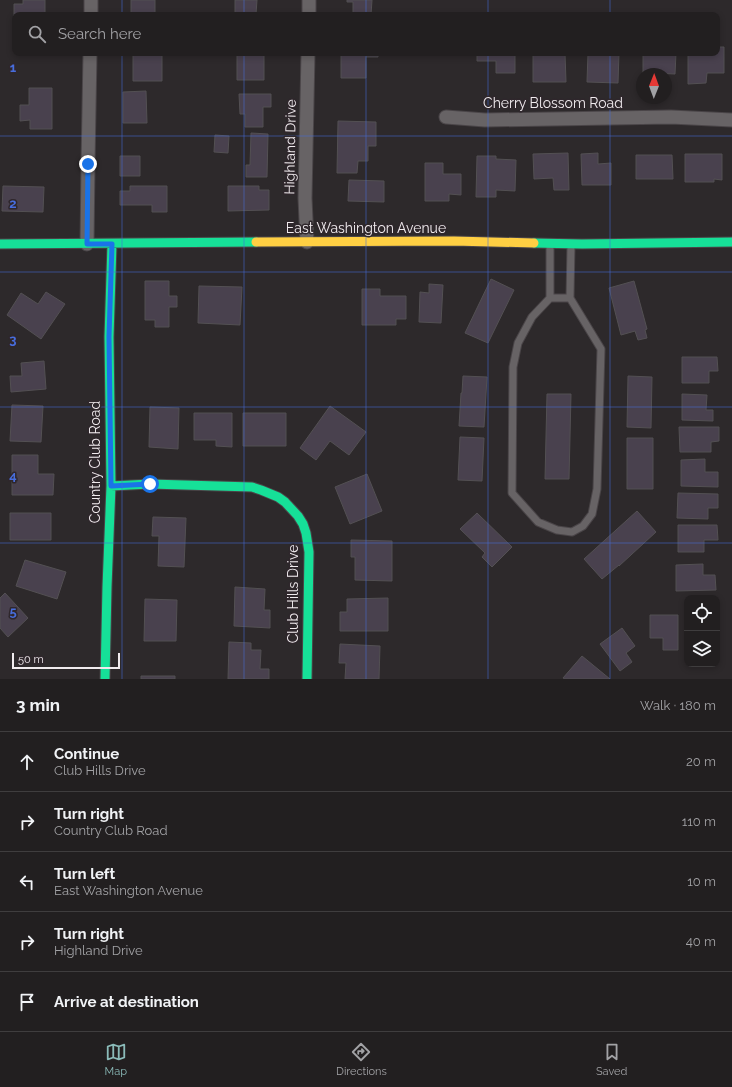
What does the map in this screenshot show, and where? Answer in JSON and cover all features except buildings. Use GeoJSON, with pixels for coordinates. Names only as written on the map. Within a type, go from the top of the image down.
{"type":"FeatureCollection","features":[{"type":"Feature","properties":{"kind":"street"},"geometry":{"type":"LineString","coordinates":[[91,0],[91,12]]}},
{"type":"Feature","properties":{"kind":"street"},"geometry":{"type":"LineString","coordinates":[[309,0],[309,12]]}},
{"type":"Feature","properties":{"kind":"street"},"geometry":{"type":"LineString","coordinates":[[87,244],[90,56]]}},
{"type":"Feature","properties":{"kind":"street","name":"Highland Drive"},"geometry":{"type":"LineString","coordinates":[[306,242],[305,198],[308,56]]}},
{"type":"Feature","properties":{"kind":"street","name":"Cherry Blossom Road"},"geometry":{"type":"LineString","coordinates":[[446,117],[485,120],[672,117],[732,120]]}},
{"type":"Feature","properties":{"kind":"street","name":"East Washington Avenue"},"geometry":{"type":"LineString","coordinates":[[0,244],[454,241],[571,244],[732,242]]}},
{"type":"Feature","properties":{"kind":"street","name":"Country Club Road"},"geometry":{"type":"LineString","coordinates":[[105,679],[111,486],[109,337],[112,244]]}},
{"type":"Feature","properties":{"kind":"street","name":"Club Hills Drive"},"geometry":{"type":"LineString","coordinates":[[111,486],[150,484],[252,487],[266,491],[282,499],[292,508],[300,518],[306,532],[309,552],[307,679]]}},
{"type":"Feature","properties":{"kind":"lane"},"geometry":{"type":"LineString","coordinates":[[550,243],[550,298],[532,317],[518,343],[513,367],[512,493],[538,522],[557,530],[572,532],[583,526],[592,514],[597,489],[601,349],[570,298],[571,244]]}},
{"type":"Feature","properties":{"kind":"lane"},"geometry":{"type":"LineString","coordinates":[[550,298],[570,298]]}},
{"type":"Feature","properties":{"kind":"traffic: fast"},"geometry":{"type":"LineString","coordinates":[[0,244],[256,242]]}},
{"type":"Feature","properties":{"kind":"traffic: fast"},"geometry":{"type":"LineString","coordinates":[[534,243],[582,244],[732,242]]}},
{"type":"Feature","properties":{"kind":"traffic: fast"},"geometry":{"type":"LineString","coordinates":[[105,679],[111,486],[109,337],[112,244]]}},
{"type":"Feature","properties":{"kind":"traffic: fast"},"geometry":{"type":"LineString","coordinates":[[111,486],[150,484],[252,487],[278,497],[285,502],[303,524],[309,552],[307,679]]}},
{"type":"Feature","properties":{"kind":"traffic: slow"},"geometry":{"type":"LineString","coordinates":[[256,242],[454,241],[534,243]]}},
{"type":"Feature","properties":{"kind":"route"},"geometry":{"type":"LineString","coordinates":[[88,164],[87,244],[112,244],[109,337],[111,486],[150,484]]}}]}
